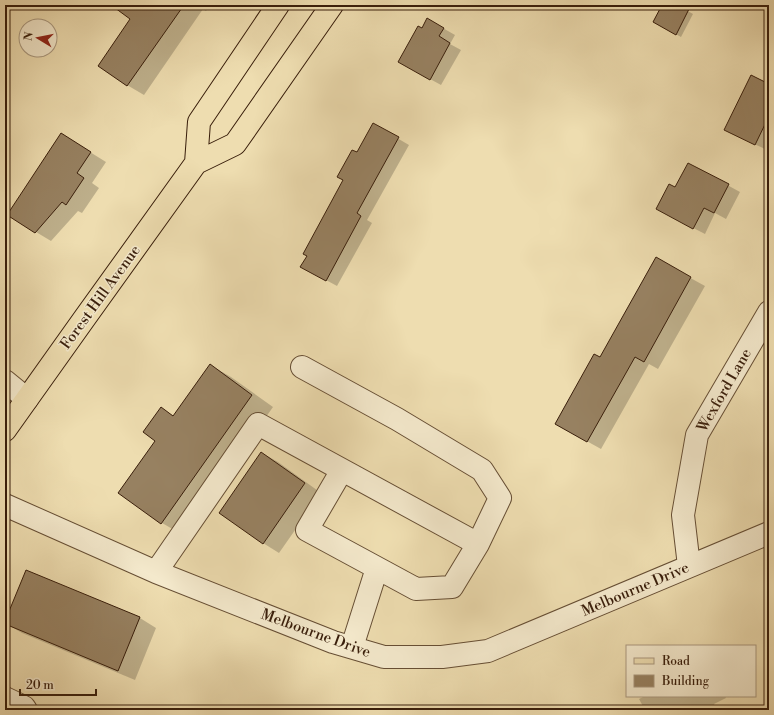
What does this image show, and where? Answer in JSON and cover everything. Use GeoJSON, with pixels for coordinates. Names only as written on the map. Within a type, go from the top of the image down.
{"type":"FeatureCollection","features":[{"type":"Feature","properties":{"kind":"main road"},"geometry":{"type":"LineString","coordinates":[[196,164],[199,122],[278,5]]}},
{"type":"Feature","properties":{"kind":"main road","name":"Forest Hill Avenue"},"geometry":{"type":"LineString","coordinates":[[5,430],[196,164],[235,144],[332,5]]}},
{"type":"Feature","properties":{"kind":"street","name":"Wexford Lane"},"geometry":{"type":"LineString","coordinates":[[689,566],[683,515],[698,435],[769,312]]}},
{"type":"Feature","properties":{"kind":"street"},"geometry":{"type":"LineString","coordinates":[[302,367],[397,419],[482,470],[500,498],[478,544],[452,587],[416,588],[307,530],[342,470]]}},
{"type":"Feature","properties":{"kind":"street"},"geometry":{"type":"LineString","coordinates":[[5,381],[27,399]]}},
{"type":"Feature","properties":{"kind":"street"},"geometry":{"type":"LineString","coordinates":[[156,572],[258,424],[478,544]]}},
{"type":"Feature","properties":{"kind":"street","name":"Melbourne Drive"},"geometry":{"type":"LineString","coordinates":[[5,505],[156,572],[333,642],[384,657],[442,657],[488,651],[769,533]]}},
{"type":"Feature","properties":{"kind":"street"},"geometry":{"type":"LineString","coordinates":[[352,647],[377,568]]}},
{"type":"Feature","properties":{"kind":"street"},"geometry":{"type":"LineString","coordinates":[[5,698],[24,707],[26,710]]}},
{"type":"Feature","properties":{"kind":"building"},"geometry":{"type":"Polygon","coordinates":[[[111,5],[184,5],[127,86],[98,66],[130,19],[111,5]]]}},
{"type":"Feature","properties":{"kind":"building"},"geometry":{"type":"Polygon","coordinates":[[[662,5],[691,5],[676,35],[653,22],[662,5]]]}},
{"type":"Feature","properties":{"kind":"building"},"geometry":{"type":"Polygon","coordinates":[[[427,18],[444,28],[439,36],[450,43],[430,80],[398,62],[418,26],[422,28],[427,18]]]}},
{"type":"Feature","properties":{"kind":"building"},"geometry":{"type":"Polygon","coordinates":[[[751,75],[769,84],[769,116],[755,145],[724,130],[751,75]]]}},
{"type":"Feature","properties":{"kind":"building"},"geometry":{"type":"Polygon","coordinates":[[[373,123],[399,137],[357,213],[361,216],[326,281],[300,267],[307,256],[303,254],[343,180],[337,177],[352,150],[357,152],[373,123]]]}},
{"type":"Feature","properties":{"kind":"building"},"geometry":{"type":"Polygon","coordinates":[[[61,133],[91,152],[77,173],[84,178],[66,205],[62,202],[35,233],[7,215],[61,133]]]}},
{"type":"Feature","properties":{"kind":"building"},"geometry":{"type":"Polygon","coordinates":[[[688,163],[729,184],[714,213],[704,208],[693,229],[656,209],[669,184],[675,187],[688,163]]]}},
{"type":"Feature","properties":{"kind":"building"},"geometry":{"type":"Polygon","coordinates":[[[656,257],[691,277],[644,362],[635,357],[587,442],[555,424],[594,354],[600,357],[656,257]]]}},
{"type":"Feature","properties":{"kind":"building"},"geometry":{"type":"Polygon","coordinates":[[[210,364],[252,395],[161,524],[118,493],[155,441],[143,432],[161,407],[173,416],[210,364]]]}},
{"type":"Feature","properties":{"kind":"building"},"geometry":{"type":"Polygon","coordinates":[[[261,452],[305,483],[263,544],[219,513],[261,452]]]}},
{"type":"Feature","properties":{"kind":"building"},"geometry":{"type":"Polygon","coordinates":[[[26,570],[140,617],[118,671],[5,624],[26,570]]]}}]}
